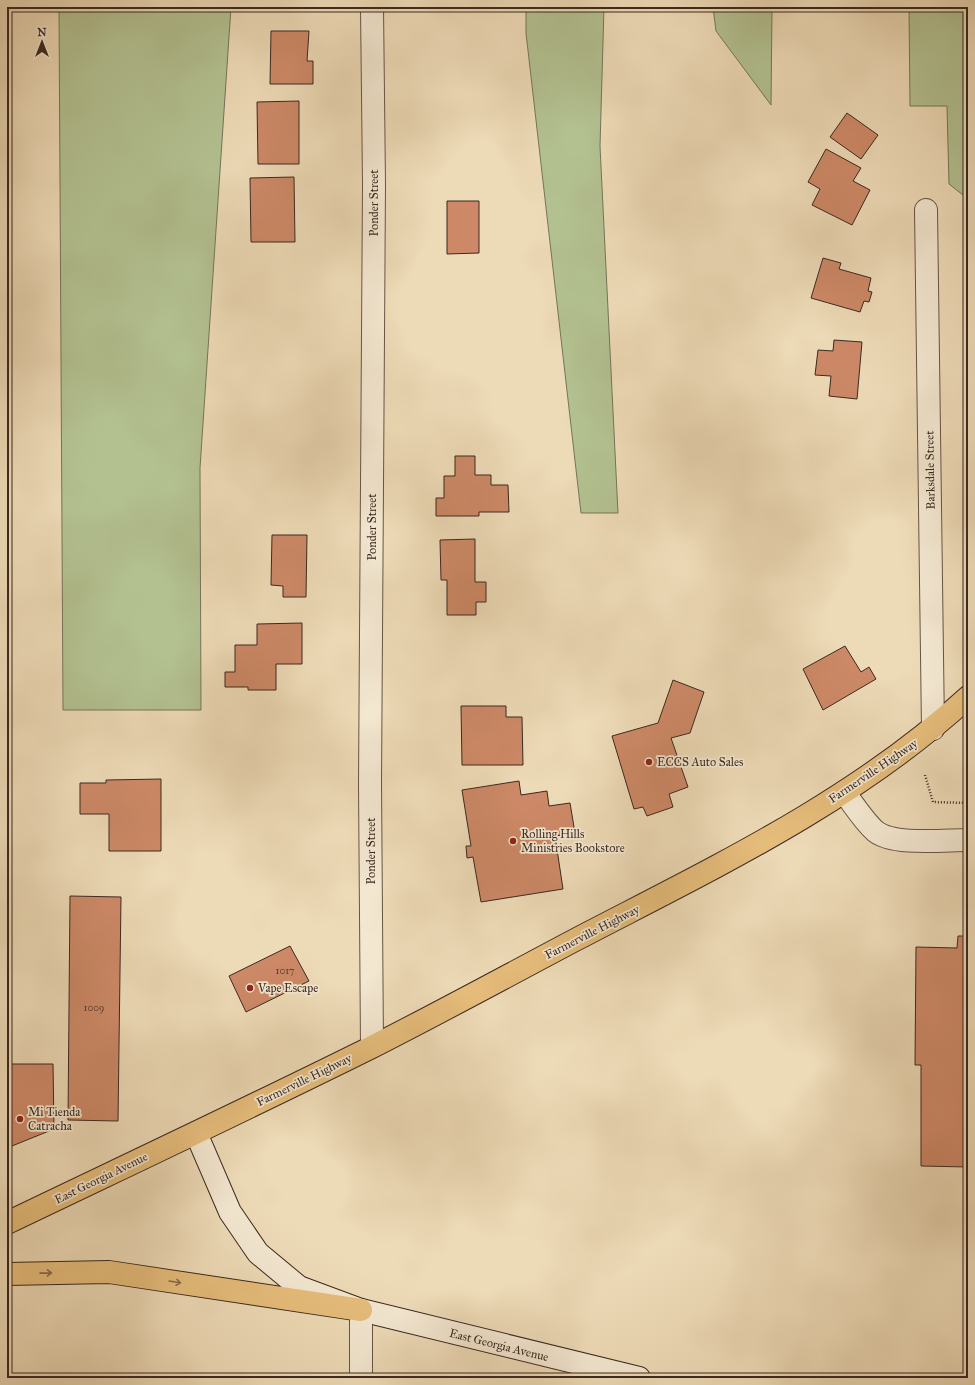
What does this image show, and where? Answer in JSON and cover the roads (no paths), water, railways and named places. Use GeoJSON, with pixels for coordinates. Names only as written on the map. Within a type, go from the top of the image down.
{"type":"FeatureCollection","features":[{"type":"Feature","properties":{"kind":"main road","name":"Farmerville Highway"},"geometry":{"type":"LineString","coordinates":[[196,1134],[372,1046],[731,860],[844,792],[933,730],[968,697]]}},
{"type":"Feature","properties":{"kind":"main road","name":"East Georgia Avenue"},"geometry":{"type":"LineString","coordinates":[[7,1223],[196,1134]]}},
{"type":"Feature","properties":{"kind":"main road"},"geometry":{"type":"LineString","coordinates":[[7,1274],[109,1272],[361,1310]]}},
{"type":"Feature","properties":{"kind":"street","name":"Ponder Street"},"geometry":{"type":"LineString","coordinates":[[372,7],[374,185],[370,776],[372,1046]]}},
{"type":"Feature","properties":{"kind":"street","name":"Barksdale Street"},"geometry":{"type":"LineString","coordinates":[[926,210],[933,730]]}},
{"type":"Feature","properties":{"kind":"street"},"geometry":{"type":"LineString","coordinates":[[844,792],[874,830],[884,837],[905,840],[968,840]]}},
{"type":"Feature","properties":{"kind":"street","name":"East Georgia Avenue"},"geometry":{"type":"LineString","coordinates":[[196,1134],[230,1212],[258,1253],[299,1287],[361,1310],[639,1378]]}},
{"type":"Feature","properties":{"kind":"street"},"geometry":{"type":"LineString","coordinates":[[361,1310],[361,1378]]}},
{"type":"Feature","properties":{"kind":"place","name":"ECCS Auto Sales"},"geometry":{"type":"Point","coordinates":[649,762]}},
{"type":"Feature","properties":{"kind":"place","name":"Rolling Hills Ministries Bookstore"},"geometry":{"type":"Point","coordinates":[513,841]}},
{"type":"Feature","properties":{"kind":"place","name":"Vape Escape"},"geometry":{"type":"Point","coordinates":[250,988]}},
{"type":"Feature","properties":{"kind":"place","name":"Mi Tienda Catracha"},"geometry":{"type":"Point","coordinates":[20,1119]}}]}
